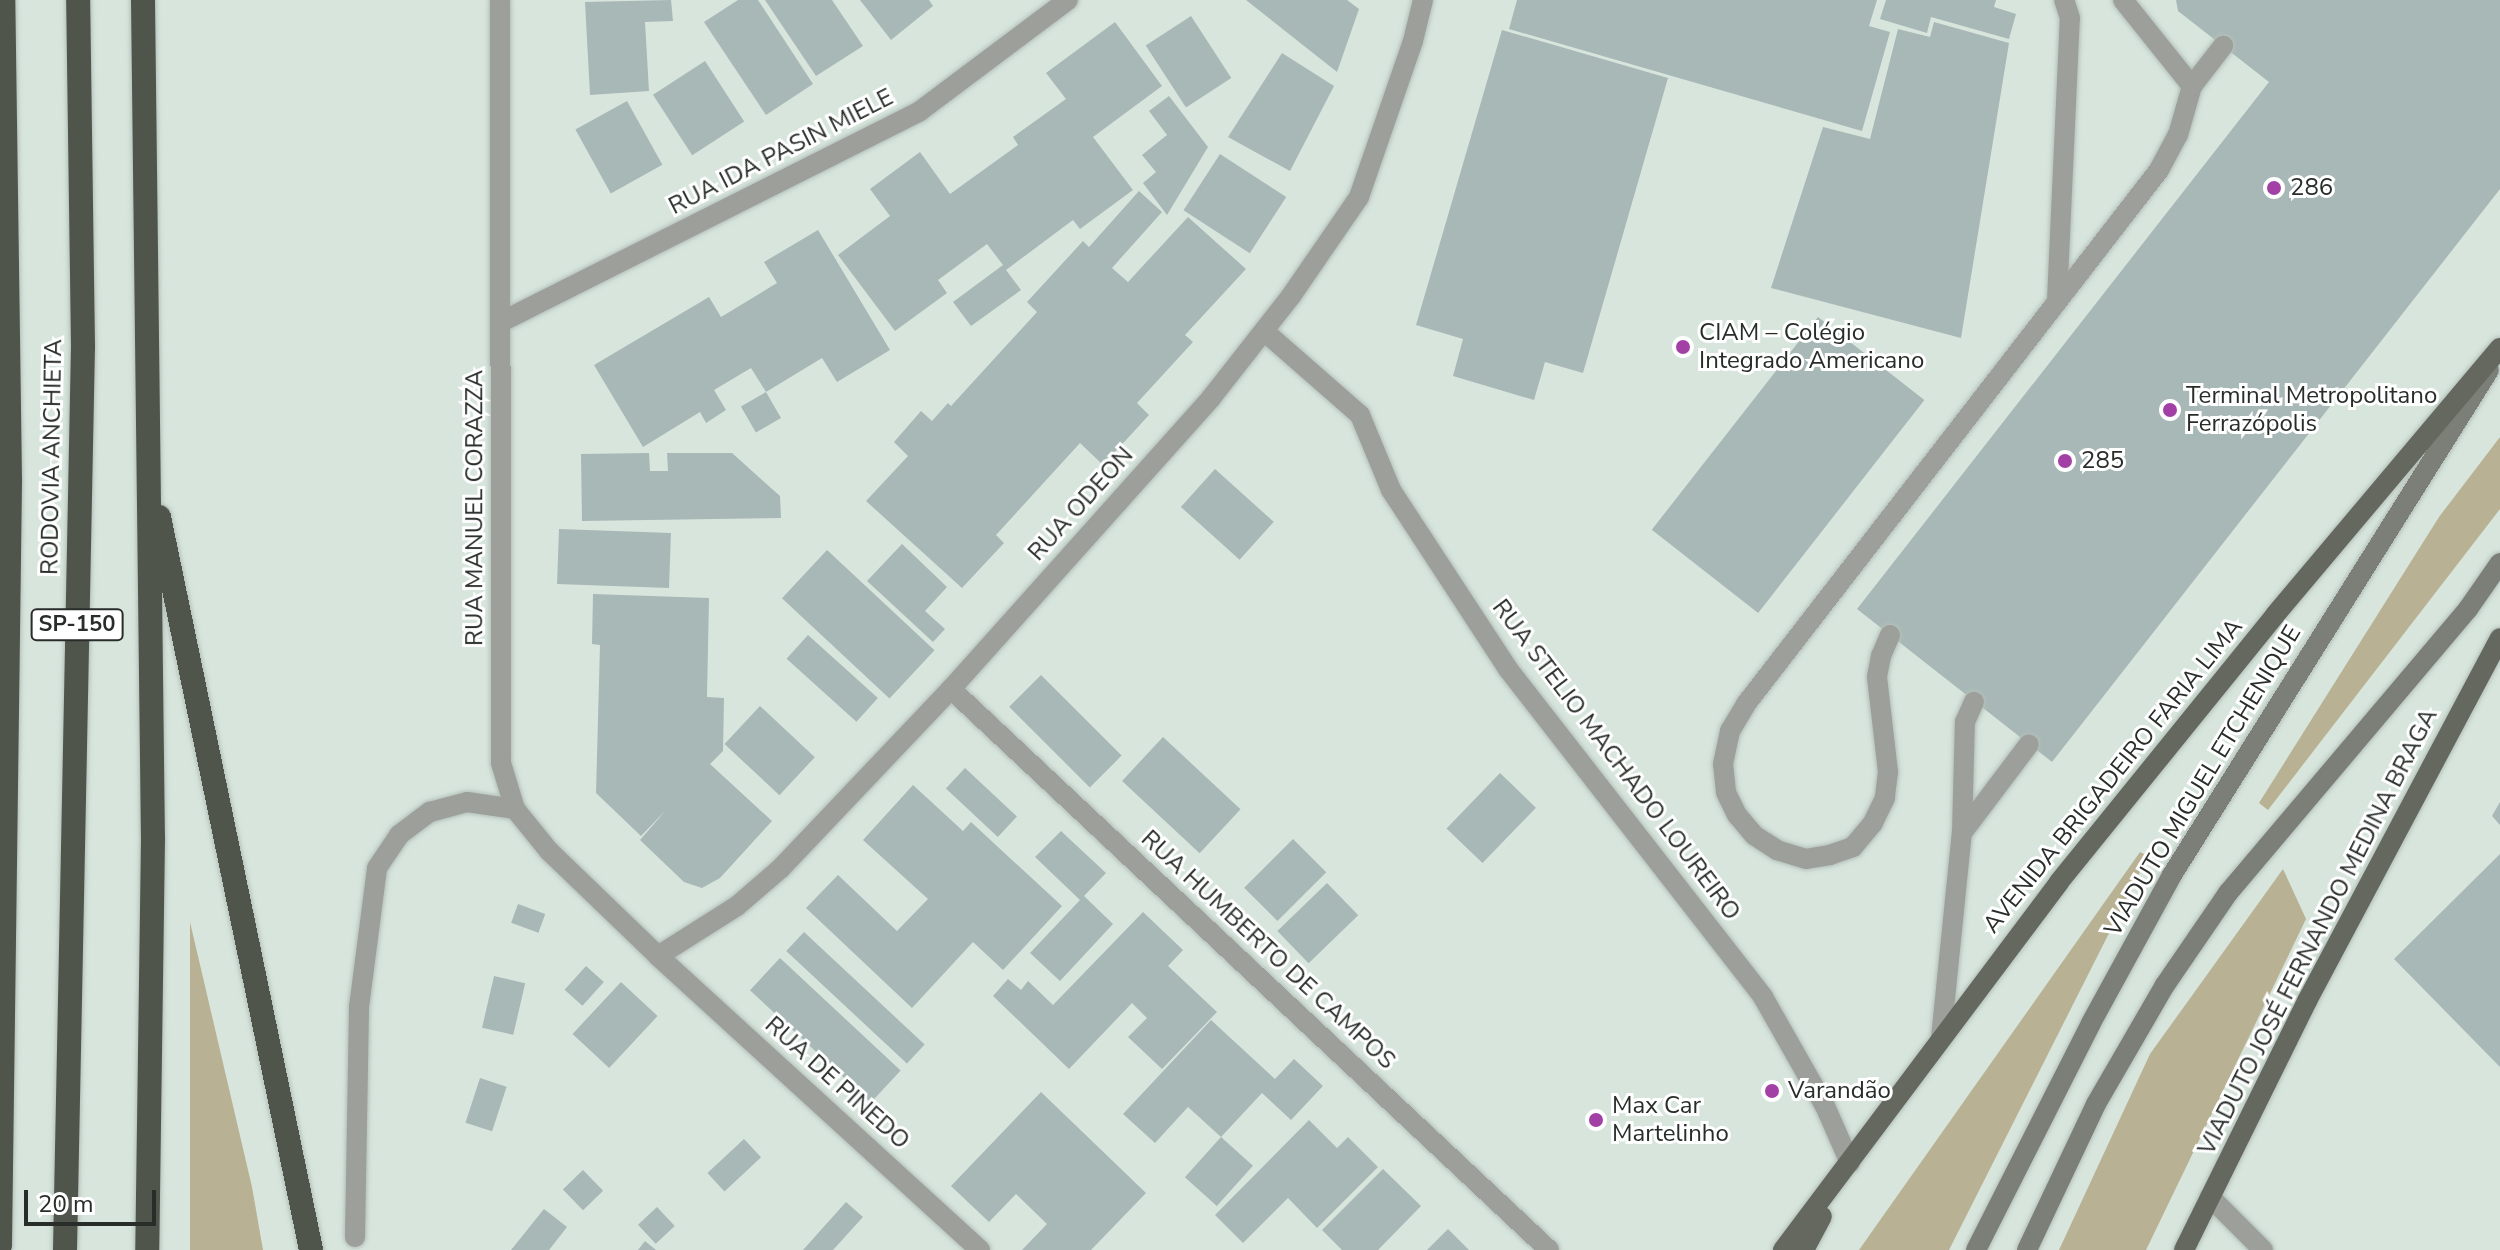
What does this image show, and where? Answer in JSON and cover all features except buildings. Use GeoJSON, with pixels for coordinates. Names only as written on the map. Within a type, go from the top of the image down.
{"type":"FeatureCollection","features":[{"type":"Feature","properties":{"kind":"highway","name":"RODOVIA ANCHIETA"},"geometry":{"type":"LineString","coordinates":[[0,1245],[10,480],[3,0]]}},
{"type":"Feature","properties":{"kind":"highway","name":"RODOVIA ANCHIETA"},"geometry":{"type":"LineString","coordinates":[[65,1250],[83,347],[78,0]]}},
{"type":"Feature","properties":{"kind":"highway","name":"SP-150"},"geometry":{"type":"LineString","coordinates":[[143,0],[153,838],[147,1250]]}},
{"type":"Feature","properties":{"kind":"highway"},"geometry":{"type":"LineString","coordinates":[[148,459],[311,1250]]}},
{"type":"Feature","properties":{"kind":"main road","name":"AVENIDA BRIGADEIRO FARIA LIMA"},"geometry":{"type":"LineString","coordinates":[[1783,1250],[2059,882],[2265,627],[2500,351]]}},
{"type":"Feature","properties":{"kind":"main road","name":"VIADUTO JOSÉ FERNANDO MEDINA BRAGA"},"geometry":{"type":"LineString","coordinates":[[2184,1250],[2307,1001],[2500,638]]}},
{"type":"Feature","properties":{"kind":"main road"},"geometry":{"type":"LineString","coordinates":[[1804,1250],[1850,1163]]}},
{"type":"Feature","properties":{"kind":"street","name":"RUA MANUEL CORAZZA"},"geometry":{"type":"LineString","coordinates":[[500,0],[501,763],[515,809],[549,851],[658,956]]}},
{"type":"Feature","properties":{"kind":"street","name":"RUA IDA PASIN MIELE"},"geometry":{"type":"LineString","coordinates":[[501,322],[920,111],[1068,0]]}},
{"type":"Feature","properties":{"kind":"street","name":"RUA ODEON"},"geometry":{"type":"LineString","coordinates":[[658,956],[715,922],[781,868],[951,689],[1211,398],[1264,331],[1359,197],[1413,41],[1423,0]]}},
{"type":"Feature","properties":{"kind":"street"},"geometry":{"type":"LineString","coordinates":[[2057,301],[2070,18],[2064,0]]}},
{"type":"Feature","properties":{"kind":"street"},"geometry":{"type":"LineString","coordinates":[[2123,0],[2192,86]]}},
{"type":"Feature","properties":{"kind":"street"},"geometry":{"type":"LineString","coordinates":[[1890,635],[1877,677],[1888,772],[1885,798],[1873,823],[1853,847],[1830,855],[1806,859],[1777,850],[1754,835],[1737,815],[1726,792],[1723,764],[1730,731],[1746,704],[2159,170],[2178,135],[2192,86],[2223,46]]}},
{"type":"Feature","properties":{"kind":"street","name":"RUA STELIO MACHADO LOUREIRO"},"geometry":{"type":"LineString","coordinates":[[1264,331],[1360,415],[1391,490],[1508,669],[1763,997],[1825,1106],[1850,1163]]}},
{"type":"Feature","properties":{"kind":"street","name":"VIADUTO MIGUEL ETCHENIQUE"},"geometry":{"type":"LineString","coordinates":[[1976,1250],[2091,1023],[2172,875],[2500,351]]}},
{"type":"Feature","properties":{"kind":"street"},"geometry":{"type":"LineString","coordinates":[[2027,1250],[2096,1104],[2165,985],[2228,893],[2468,609],[2500,563]]}},
{"type":"Feature","properties":{"kind":"street","name":"RUA HUMBERTO DE CAMPOS"},"geometry":{"type":"LineString","coordinates":[[951,689],[1549,1250]]}},
{"type":"Feature","properties":{"kind":"street"},"geometry":{"type":"LineString","coordinates":[[1941,1038],[1962,833],[1965,722],[1974,702]]}},
{"type":"Feature","properties":{"kind":"street"},"geometry":{"type":"LineString","coordinates":[[1962,833],[2029,744]]}},
{"type":"Feature","properties":{"kind":"street"},"geometry":{"type":"LineString","coordinates":[[355,1237],[359,1007],[377,868],[399,835],[430,812],[467,802],[515,809]]}},
{"type":"Feature","properties":{"kind":"street","name":"RUA DE PINEDO"},"geometry":{"type":"LineString","coordinates":[[658,956],[980,1250]]}},
{"type":"Feature","properties":{"kind":"street"},"geometry":{"type":"LineString","coordinates":[[2210,1197],[2263,1250]]}},
{"type":"Feature","properties":{"kind":"shaded area"},"geometry":{"type":"Polygon","coordinates":[[[2500,437],[2500,509],[2268,810],[2259,803],[2439,517],[2500,437]]]}},
{"type":"Feature","properties":{"kind":"shaded area"},"geometry":{"type":"Polygon","coordinates":[[[2140,852],[2148,856],[1949,1250],[1859,1250],[2140,852]]]}},
{"type":"Feature","properties":{"kind":"shaded area"},"geometry":{"type":"Polygon","coordinates":[[[2283,869],[2306,919],[2146,1250],[2059,1250],[2150,1054],[2283,869]]]}},
{"type":"Feature","properties":{"kind":"shaded area"},"geometry":{"type":"Polygon","coordinates":[[[190,922],[252,1187],[263,1250],[190,1250],[190,922]]]}},
{"type":"Feature","properties":{"kind":"place","name":"286"},"geometry":{"type":"Point","coordinates":[2274,188]}},
{"type":"Feature","properties":{"kind":"place","name":"CIAM – Colégio Integrado Americano"},"geometry":{"type":"Point","coordinates":[1683,347]}},
{"type":"Feature","properties":{"kind":"place","name":"Terminal Metropolitano Ferrazópolis"},"geometry":{"type":"Point","coordinates":[2170,410]}},
{"type":"Feature","properties":{"kind":"place","name":"285"},"geometry":{"type":"Point","coordinates":[2065,461]}},
{"type":"Feature","properties":{"kind":"place","name":"Varandão"},"geometry":{"type":"Point","coordinates":[1772,1091]}},
{"type":"Feature","properties":{"kind":"place","name":"Max Car Martelinho"},"geometry":{"type":"Point","coordinates":[1596,1120]}}]}
